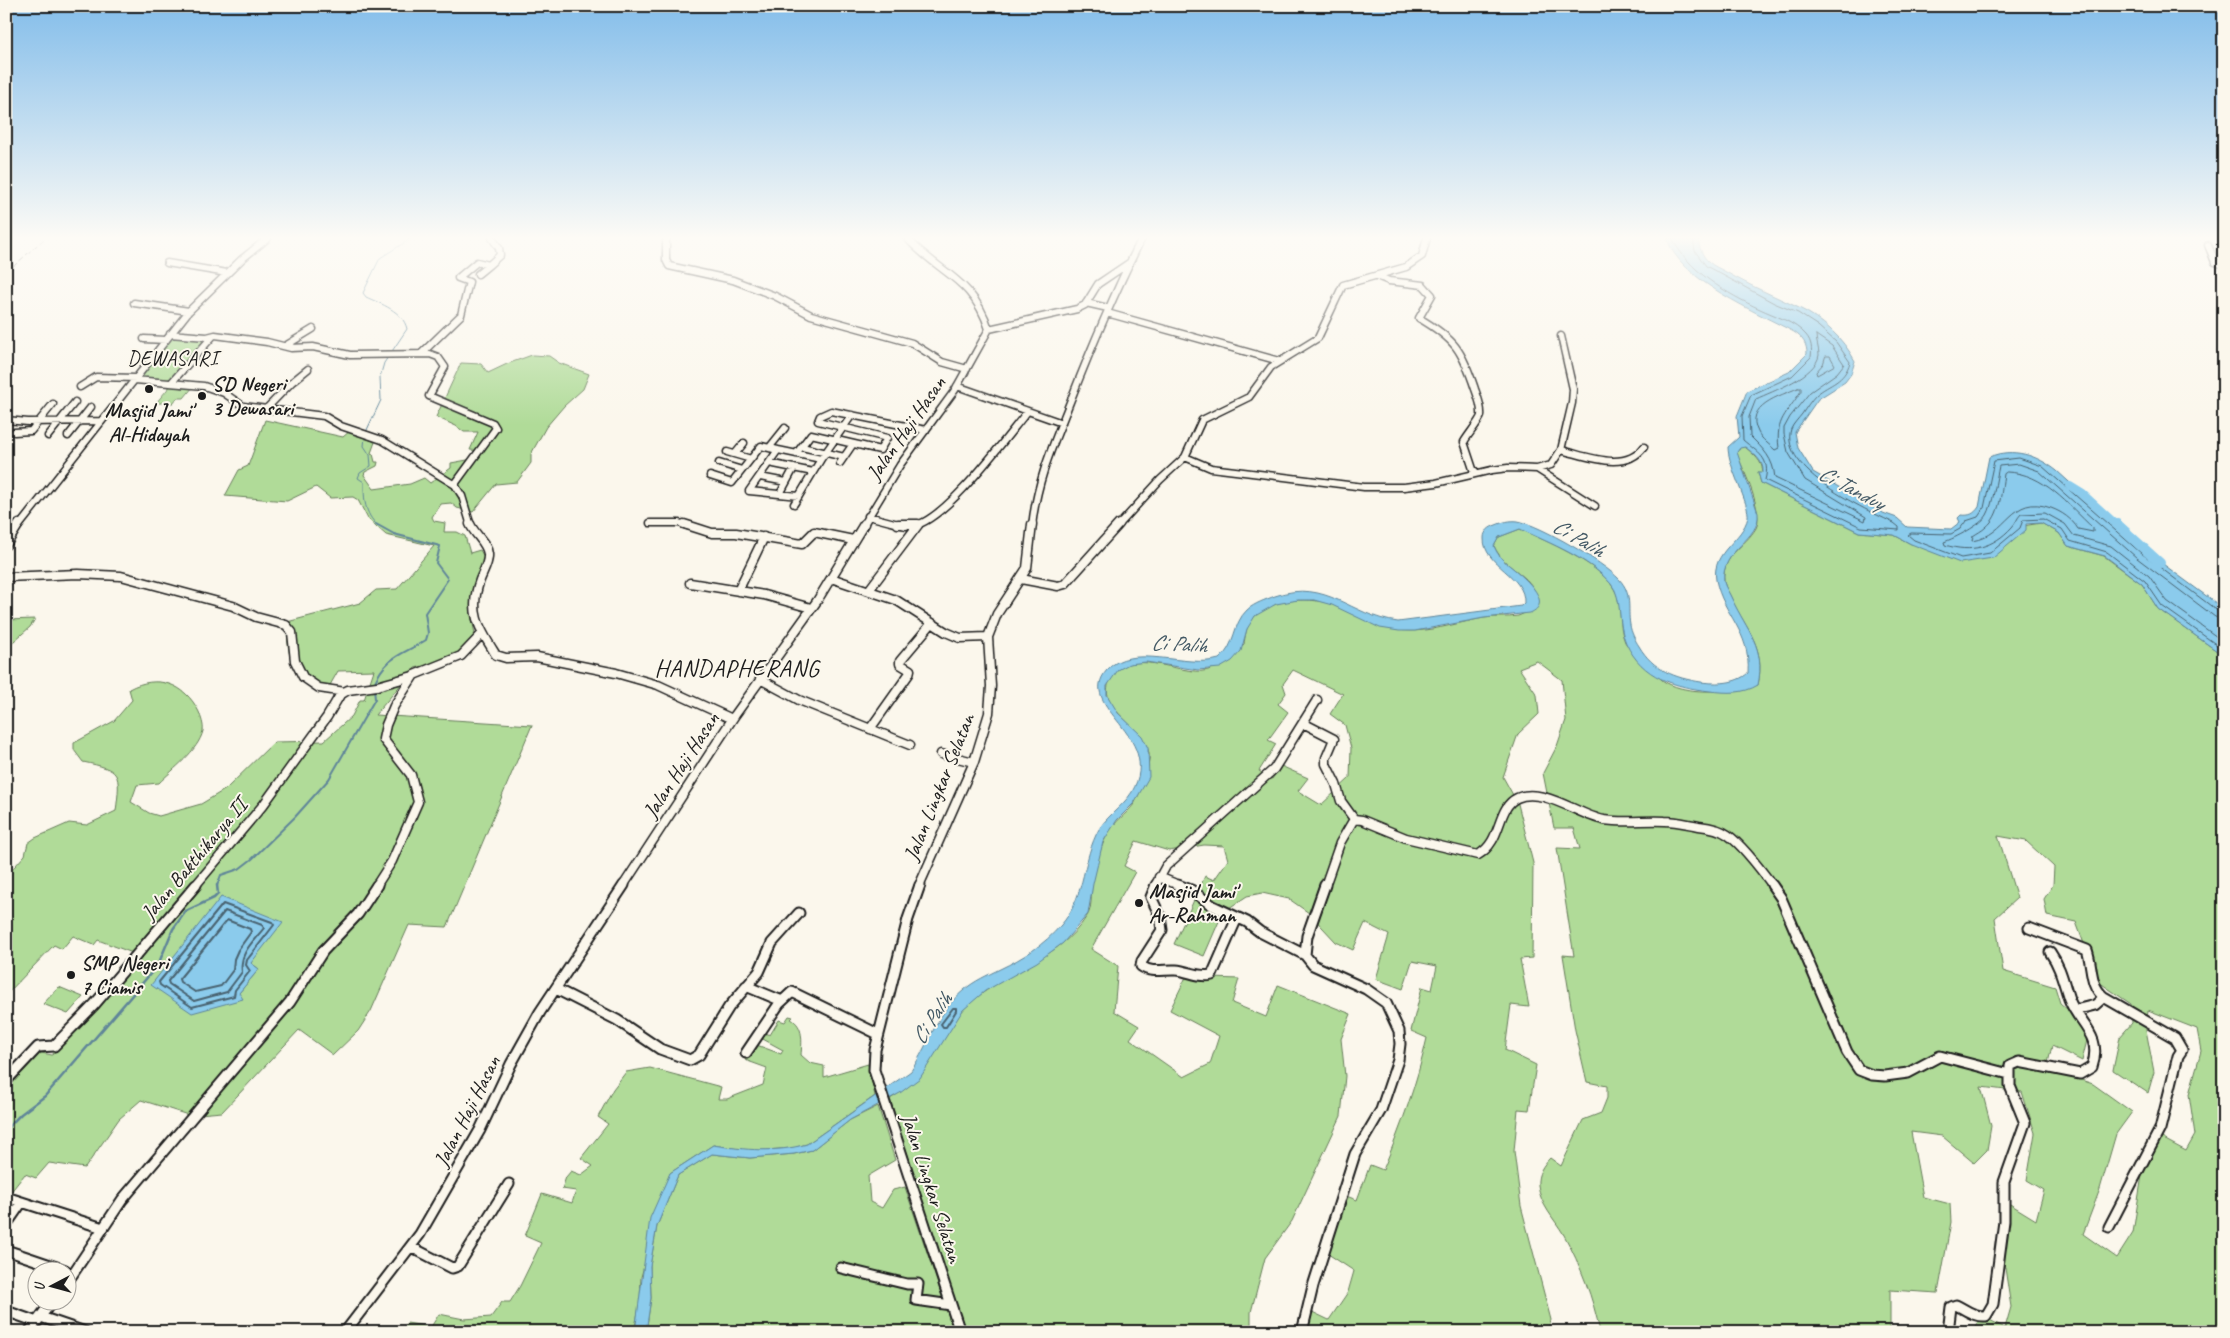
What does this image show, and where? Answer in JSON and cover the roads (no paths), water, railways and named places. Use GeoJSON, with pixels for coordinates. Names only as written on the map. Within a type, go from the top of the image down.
{"type":"FeatureCollection","features":[{"type":"Feature","properties":{"kind":"street"},"geometry":{"type":"LineString","coordinates":[[6,546],[25,516],[47,491],[189,311],[200,300]]}},
{"type":"Feature","properties":{"kind":"street"},"geometry":{"type":"LineString","coordinates":[[422,353],[448,330],[461,315],[465,300]]}},
{"type":"Feature","properties":{"kind":"street"},"geometry":{"type":"LineString","coordinates":[[783,300],[811,315],[912,343],[942,362],[967,369]]}},
{"type":"Feature","properties":{"kind":"street"},"geometry":{"type":"LineString","coordinates":[[975,300],[989,329],[1077,309],[1088,300]]}},
{"type":"Feature","properties":{"kind":"street","name":"Jalan Lingkar Selatan"},"geometry":{"type":"LineString","coordinates":[[960,1332],[874,1070],[875,1050],[908,919],[919,886],[974,762],[989,713],[991,700],[991,658],[988,637],[997,614],[1021,580],[1029,558],[1035,499],[1040,478],[1093,343],[1112,300]]}},
{"type":"Feature","properties":{"kind":"street"},"geometry":{"type":"LineString","coordinates":[[1021,580],[1058,586],[1065,584],[1160,480],[1186,457],[1202,420],[1209,415],[1244,402],[1270,367],[1318,338],[1334,300]]}},
{"type":"Feature","properties":{"kind":"street"},"geometry":{"type":"LineString","coordinates":[[1430,300],[1419,318],[1440,330],[1460,350],[1480,404],[1481,415],[1478,423],[1472,428],[1464,442],[1473,469],[1476,472]]}},
{"type":"Feature","properties":{"kind":"street"},"geometry":{"type":"LineString","coordinates":[[134,303],[189,311]]}},
{"type":"Feature","properties":{"kind":"street"},"geometry":{"type":"LineString","coordinates":[[1086,303],[1107,311],[1279,361]]}},
{"type":"Feature","properties":{"kind":"street"},"geometry":{"type":"LineString","coordinates":[[285,346],[313,329]]}},
{"type":"Feature","properties":{"kind":"street","name":"Jalan Haji Hasan"},"geometry":{"type":"LineString","coordinates":[[345,1332],[411,1247],[480,1130],[526,1034],[732,719],[831,578],[900,465],[958,386],[989,329]]}},
{"type":"Feature","properties":{"kind":"street"},"geometry":{"type":"LineString","coordinates":[[144,340],[168,337],[207,337],[213,335],[293,348],[313,347],[350,355],[422,353],[438,357],[445,365],[439,380],[429,393],[429,396],[493,423],[496,428],[455,484]]}},
{"type":"Feature","properties":{"kind":"street"},"geometry":{"type":"LineString","coordinates":[[171,383],[213,335]]}},
{"type":"Feature","properties":{"kind":"street"},"geometry":{"type":"LineString","coordinates":[[1186,457],[1211,468],[1364,487],[1422,486],[1476,472],[1508,468],[1537,469],[1552,465],[1561,450],[1572,403],[1571,375],[1564,355],[1562,336]]}},
{"type":"Feature","properties":{"kind":"street"},"geometry":{"type":"LineString","coordinates":[[266,409],[292,382],[308,369]]}},
{"type":"Feature","properties":{"kind":"street"},"geometry":{"type":"LineString","coordinates":[[80,387],[96,377],[136,379],[214,389],[224,393],[240,406],[319,414],[341,426],[382,440],[455,484],[463,500],[472,528],[487,552],[488,560],[474,601],[476,623],[498,657],[537,657],[616,673],[658,685],[732,719]]}},
{"type":"Feature","properties":{"kind":"street"},"geometry":{"type":"LineString","coordinates":[[958,386],[1062,423]]}},
{"type":"Feature","properties":{"kind":"street"},"geometry":{"type":"LineString","coordinates":[[48,436],[75,402]]}},
{"type":"Feature","properties":{"kind":"street"},"geometry":{"type":"LineString","coordinates":[[14,432],[30,431],[54,404]]}},
{"type":"Feature","properties":{"kind":"street"},"geometry":{"type":"LineString","coordinates":[[68,436],[91,407]]}},
{"type":"Feature","properties":{"kind":"street"},"geometry":{"type":"LineString","coordinates":[[796,454],[811,434],[878,451],[887,438],[820,423],[817,420],[820,416],[830,411],[926,430]]}},
{"type":"Feature","properties":{"kind":"street"},"geometry":{"type":"LineString","coordinates":[[869,590],[918,525],[937,513],[964,486],[1027,412]]}},
{"type":"Feature","properties":{"kind":"street"},"geometry":{"type":"LineString","coordinates":[[794,504],[823,456],[852,415]]}},
{"type":"Feature","properties":{"kind":"street"},"geometry":{"type":"LineString","coordinates":[[6,420],[39,422],[101,421]]}},
{"type":"Feature","properties":{"kind":"street"},"geometry":{"type":"LineString","coordinates":[[769,448],[785,428]]}},
{"type":"Feature","properties":{"kind":"street"},"geometry":{"type":"LineString","coordinates":[[744,443],[731,453],[751,459]]}},
{"type":"Feature","properties":{"kind":"street"},"geometry":{"type":"LineString","coordinates":[[710,476],[732,483],[761,446],[796,454],[823,456],[842,460],[853,444]]}},
{"type":"Feature","properties":{"kind":"street"},"geometry":{"type":"LineString","coordinates":[[802,447],[823,456]]}},
{"type":"Feature","properties":{"kind":"street"},"geometry":{"type":"LineString","coordinates":[[1561,450],[1606,461],[1635,458],[1644,447]]}},
{"type":"Feature","properties":{"kind":"street"},"geometry":{"type":"LineString","coordinates":[[778,450],[748,490],[750,493],[799,496]]}},
{"type":"Feature","properties":{"kind":"street"},"geometry":{"type":"LineString","coordinates":[[719,463],[742,470]]}},
{"type":"Feature","properties":{"kind":"street"},"geometry":{"type":"LineString","coordinates":[[769,464],[813,472]]}},
{"type":"Feature","properties":{"kind":"street"},"geometry":{"type":"LineString","coordinates":[[780,494],[794,468]]}},
{"type":"Feature","properties":{"kind":"street"},"geometry":{"type":"LineString","coordinates":[[1537,469],[1572,494],[1595,506]]}},
{"type":"Feature","properties":{"kind":"street"},"geometry":{"type":"LineString","coordinates":[[760,476],[786,482]]}},
{"type":"Feature","properties":{"kind":"street"},"geometry":{"type":"LineString","coordinates":[[868,516],[909,526],[918,525]]}},
{"type":"Feature","properties":{"kind":"street"},"geometry":{"type":"LineString","coordinates":[[650,523],[679,523],[712,532],[736,533],[802,544],[814,532],[853,540]]}},
{"type":"Feature","properties":{"kind":"street"},"geometry":{"type":"LineString","coordinates":[[738,590],[764,538]]}},
{"type":"Feature","properties":{"kind":"street"},"geometry":{"type":"LineString","coordinates":[[6,578],[78,574],[132,578],[204,600],[226,604],[256,617],[286,625],[292,632],[295,661],[303,677],[319,688],[345,692],[413,676],[457,659],[482,634]]}},
{"type":"Feature","properties":{"kind":"street"},"geometry":{"type":"LineString","coordinates":[[831,578],[896,600],[960,638],[988,637]]}},
{"type":"Feature","properties":{"kind":"street"},"geometry":{"type":"LineString","coordinates":[[690,583],[738,590],[811,608]]}},
{"type":"Feature","properties":{"kind":"street"},"geometry":{"type":"LineString","coordinates":[[870,729],[886,704],[909,677],[910,670],[900,664],[900,660],[932,623]]}},
{"type":"Feature","properties":{"kind":"street"},"geometry":{"type":"LineString","coordinates":[[78,1261],[134,1186],[290,1002],[323,951],[358,914],[392,861],[416,808],[418,798],[405,765],[396,752],[383,740],[382,733],[406,685],[413,676]]}},
{"type":"Feature","properties":{"kind":"street"},"geometry":{"type":"LineString","coordinates":[[760,680],[782,692],[910,745]]}},
{"type":"Feature","properties":{"kind":"street","name":"Jalan Bakthikarya II"},"geometry":{"type":"LineString","coordinates":[[6,1081],[38,1048],[54,1046],[94,1005],[264,804],[327,717],[333,705],[345,692]]}},
{"type":"Feature","properties":{"kind":"street"},"geometry":{"type":"LineString","coordinates":[[1237,918],[1212,975],[1206,976],[1175,970],[1144,969],[1141,966],[1142,961],[1162,930],[1160,916],[1151,897],[1159,877],[1166,866],[1274,769],[1316,700]]}},
{"type":"Feature","properties":{"kind":"street"},"geometry":{"type":"LineString","coordinates":[[1303,722],[1334,739],[1326,758],[1326,764],[1336,784],[1341,801],[1354,819],[1362,820],[1406,838],[1478,856],[1486,852],[1492,845],[1507,804],[1519,797],[1532,795],[1545,797],[1586,815],[1605,820],[1668,821],[1722,831],[1732,838],[1762,871],[1780,898],[1847,1052],[1856,1068],[1874,1075],[1899,1075],[1940,1056],[2009,1074]]}},
{"type":"Feature","properties":{"kind":"street"},"geometry":{"type":"LineString","coordinates":[[940,754],[974,762]]}},
{"type":"Feature","properties":{"kind":"street"},"geometry":{"type":"LineString","coordinates":[[1305,955],[1307,936],[1333,862],[1343,837],[1354,819]]}},
{"type":"Feature","properties":{"kind":"street"},"geometry":{"type":"LineString","coordinates":[[1159,877],[1191,890],[1213,906],[1305,955],[1313,965],[1366,989],[1386,1003],[1399,1031],[1398,1060],[1381,1110],[1355,1154],[1342,1200],[1313,1286],[1302,1332]]}},
{"type":"Feature","properties":{"kind":"street"},"geometry":{"type":"LineString","coordinates":[[556,989],[617,1020],[660,1049],[690,1060],[699,1055],[728,1007],[759,972],[772,943],[799,913]]}},
{"type":"Feature","properties":{"kind":"street"},"geometry":{"type":"LineString","coordinates":[[2029,928],[2087,950],[2090,957],[2093,983],[2097,992],[2175,1038],[2182,1050],[2178,1056],[2160,1129],[2109,1226]]}},
{"type":"Feature","properties":{"kind":"street"},"geometry":{"type":"LineString","coordinates":[[1948,1332],[1950,1307],[1956,1305],[1976,1316],[1982,1317],[1986,1316],[1993,1304],[2004,1221],[2004,1182],[2025,1123],[2014,1099],[2009,1074],[2010,1066],[2019,1062],[2080,1074],[2092,1067],[2095,1058],[2092,1034],[2070,1001],[2060,966],[2050,952]]}},
{"type":"Feature","properties":{"kind":"street"},"geometry":{"type":"LineString","coordinates":[[746,986],[782,1001]]}},
{"type":"Feature","properties":{"kind":"street"},"geometry":{"type":"LineString","coordinates":[[746,1053],[782,1001],[795,992],[878,1034]]}},
{"type":"Feature","properties":{"kind":"street"},"geometry":{"type":"LineString","coordinates":[[2075,1010],[2092,1008],[2101,1002],[2104,997]]}},
{"type":"Feature","properties":{"kind":"street"},"geometry":{"type":"LineString","coordinates":[[411,1247],[452,1268],[458,1266],[509,1184]]}},
{"type":"Feature","properties":{"kind":"street"},"geometry":{"type":"LineString","coordinates":[[6,1197],[103,1228]]}},
{"type":"Feature","properties":{"kind":"street"},"geometry":{"type":"LineString","coordinates":[[6,1226],[22,1202]]}},
{"type":"Feature","properties":{"kind":"street"},"geometry":{"type":"LineString","coordinates":[[6,1250],[32,1260]]}},
{"type":"Feature","properties":{"kind":"street"},"geometry":{"type":"LineString","coordinates":[[841,1268],[907,1284],[918,1284],[916,1300],[950,1305]]}},
{"type":"Feature","properties":{"kind":"street"},"geometry":{"type":"LineString","coordinates":[[29,1332],[46,1310]]}},
{"type":"Feature","properties":{"kind":"street"},"geometry":{"type":"LineString","coordinates":[[6,1311],[84,1332]]}},
{"type":"Feature","properties":{"kind":"water"},"geometry":{"type":"Polygon","coordinates":[[[1733,300],[1783,300],[1799,308],[1831,330],[1855,361],[1851,374],[1845,382],[1818,399],[1795,432],[1798,448],[1813,472],[1883,513],[1897,518],[1907,527],[1951,529],[1960,522],[1958,518],[1961,515],[1972,514],[1979,507],[1989,457],[1998,454],[2016,453],[2033,457],[2057,471],[2144,550],[2224,609],[2224,656],[2158,609],[2142,584],[2105,556],[2068,546],[2059,533],[2041,523],[2026,524],[2026,530],[1993,558],[1960,563],[1911,544],[1894,535],[1859,532],[1761,483],[1758,472],[1763,472],[1762,464],[1745,447],[1740,448],[1737,452],[1758,513],[1757,522],[1748,538],[1728,561],[1724,571],[1724,582],[1754,640],[1757,650],[1760,672],[1758,685],[1747,690],[1717,692],[1684,687],[1650,673],[1633,655],[1626,643],[1623,636],[1617,596],[1611,584],[1581,559],[1520,529],[1499,537],[1494,546],[1502,558],[1537,593],[1538,608],[1530,613],[1484,618],[1415,631],[1399,631],[1380,628],[1332,605],[1314,600],[1298,600],[1276,604],[1255,616],[1247,629],[1241,651],[1232,661],[1220,668],[1198,670],[1146,662],[1129,664],[1118,670],[1107,686],[1107,695],[1118,713],[1142,736],[1148,748],[1149,777],[1134,803],[1117,820],[1103,842],[1088,914],[1063,943],[1037,962],[985,991],[963,1010],[920,1078],[900,1093],[850,1120],[812,1150],[794,1154],[750,1158],[712,1154],[678,1175],[657,1226],[650,1266],[651,1298],[646,1332],[635,1332],[650,1218],[670,1173],[713,1145],[772,1150],[807,1144],[911,1071],[940,1018],[955,999],[977,981],[1017,960],[1048,939],[1069,915],[1096,835],[1103,823],[1132,792],[1139,772],[1137,754],[1130,738],[1109,710],[1102,697],[1100,684],[1107,670],[1117,662],[1130,658],[1144,657],[1191,661],[1219,659],[1228,648],[1242,616],[1247,610],[1264,600],[1293,592],[1309,592],[1324,595],[1366,613],[1398,622],[1521,606],[1524,603],[1523,593],[1512,578],[1490,556],[1484,538],[1486,531],[1492,527],[1504,522],[1518,521],[1541,529],[1571,545],[1600,563],[1619,579],[1628,596],[1630,625],[1633,636],[1645,654],[1658,667],[1682,678],[1707,683],[1732,681],[1748,673],[1748,658],[1741,634],[1724,603],[1716,580],[1718,561],[1740,533],[1748,517],[1746,504],[1731,465],[1728,447],[1739,437],[1737,416],[1747,391],[1789,372],[1807,354],[1805,344],[1794,332],[1733,300]]]}},
{"type":"Feature","properties":{"kind":"water"},"geometry":{"type":"Polygon","coordinates":[[[221,897],[283,922],[251,963],[259,969],[239,993],[243,999],[192,1013],[151,985],[221,897]]]}},
{"type":"Feature","properties":{"kind":"waterway"},"geometry":{"type":"LineString","coordinates":[[366,432],[381,400],[380,377],[384,363],[407,329],[401,317],[385,305],[374,300]]}},
{"type":"Feature","properties":{"kind":"waterway"},"geometry":{"type":"LineString","coordinates":[[365,437],[364,446],[370,455],[371,466],[360,473],[358,478],[364,482],[367,511],[376,524]]}},
{"type":"Feature","properties":{"kind":"waterway","name":"Ci Tanduy"},"geometry":{"type":"LineString","coordinates":[[2070,486],[2083,494],[2118,526]]}},
{"type":"Feature","properties":{"kind":"waterway"},"geometry":{"type":"LineString","coordinates":[[374,684],[389,662],[426,640],[428,633],[425,613],[448,579],[436,563],[440,546],[394,534],[376,524]]}},
{"type":"Feature","properties":{"kind":"waterway","name":"Ci Tanduy"},"geometry":{"type":"LineString","coordinates":[[2117,524],[2160,563]]}},
{"type":"Feature","properties":{"kind":"waterway"},"geometry":{"type":"LineString","coordinates":[[217,886],[221,875],[239,869],[252,859],[295,817],[329,779],[375,699],[374,689]]}},
{"type":"Feature","properties":{"kind":"waterway"},"geometry":{"type":"LineString","coordinates":[[6,1129],[21,1114],[45,1096],[158,965],[173,929],[186,911],[214,898],[218,894],[217,886]]}},
{"type":"Feature","properties":{"kind":"place","name":"Masjid Jami' Al-Hidayah"},"geometry":{"type":"Point","coordinates":[149,389]}},
{"type":"Feature","properties":{"kind":"place","name":"SD Negeri 3 Dewasari"},"geometry":{"type":"Point","coordinates":[202,396]}},
{"type":"Feature","properties":{"kind":"place","name":"Masjid Jami' Ar-Rahman"},"geometry":{"type":"Point","coordinates":[1139,903]}},
{"type":"Feature","properties":{"kind":"place","name":"SMP Negeri 7 Ciamis"},"geometry":{"type":"Point","coordinates":[71,975]}},
{"type":"Feature","properties":{"kind":"district","name":"DEWASARI"},"geometry":{"type":"Point","coordinates":[173,358]}},
{"type":"Feature","properties":{"kind":"district","name":"HANDAPHERANG"},"geometry":{"type":"Point","coordinates":[737,668]}},
{"type":"Feature","properties":{"kind":"water label","name":"Ci Palih"},"geometry":{"type":"Point","coordinates":[1579,537]}},
{"type":"Feature","properties":{"kind":"water label","name":"Ci Palih"},"geometry":{"type":"Point","coordinates":[1179,643]}},
{"type":"Feature","properties":{"kind":"water label","name":"Ci Palih"},"geometry":{"type":"Point","coordinates":[931,1018]}}]}
